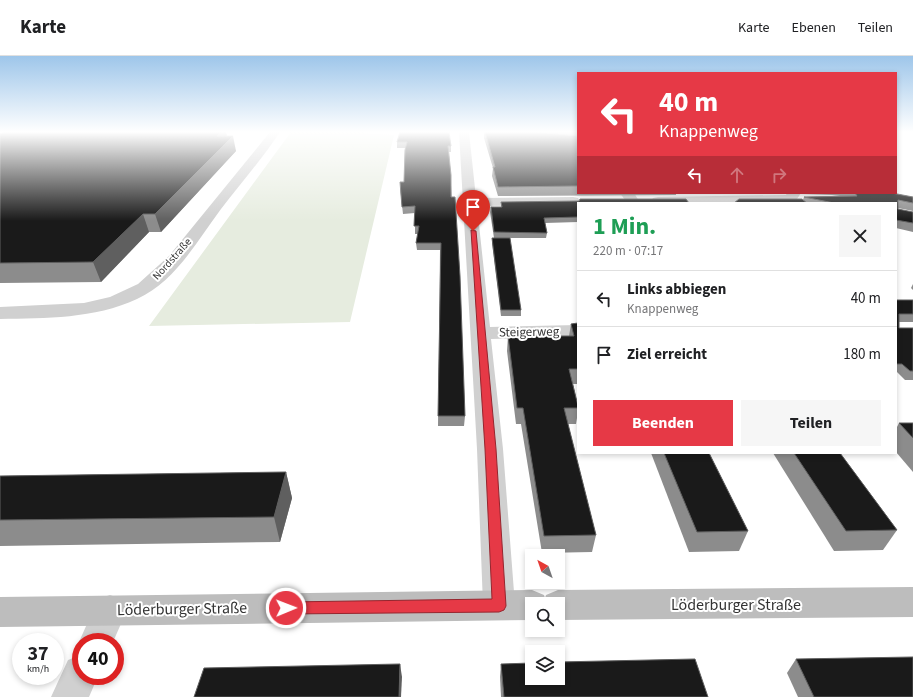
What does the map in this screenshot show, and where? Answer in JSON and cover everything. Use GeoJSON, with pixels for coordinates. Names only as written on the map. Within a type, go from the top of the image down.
{"type":"FeatureCollection","features":[{"type":"Feature","properties":{"kind":"street","name":"Nordstraße"},"geometry":{"type":"LineString","coordinates":[[0,313],[38,313],[87,308],[113,302],[146,287],[168,268],[251,162]]}},
{"type":"Feature","properties":{"kind":"street"},"geometry":{"type":"LineString","coordinates":[[467,162],[490,449],[499,606]]}},
{"type":"Feature","properties":{"kind":"street"},"geometry":{"type":"LineString","coordinates":[[625,198],[796,197]]}},
{"type":"Feature","properties":{"kind":"street"},"geometry":{"type":"LineString","coordinates":[[471,202],[586,201]]}},
{"type":"Feature","properties":{"kind":"street","name":"Steigerweg"},"geometry":{"type":"LineString","coordinates":[[481,333],[577,331]]}},
{"type":"Feature","properties":{"kind":"street","name":"Löderburger Straße"},"geometry":{"type":"LineString","coordinates":[[565,605],[913,602]]}},
{"type":"Feature","properties":{"kind":"street","name":"Löderburger Straße"},"geometry":{"type":"LineString","coordinates":[[0,612],[525,605]]}},
{"type":"Feature","properties":{"kind":"street"},"geometry":{"type":"LineString","coordinates":[[100,633],[110,610]]}},
{"type":"Feature","properties":{"kind":"street"},"geometry":{"type":"LineString","coordinates":[[70,697],[76,685]]}},
{"type":"Feature","properties":{"kind":"shaded area"},"geometry":{"type":"Polygon","coordinates":[[[269,162],[388,162],[350,322],[149,326],[269,162]]]}},
{"type":"Feature","properties":{"kind":"building"},"geometry":{"type":"Polygon","coordinates":[[[0,162],[207,162],[155,214],[143,214],[93,262],[0,263],[0,162]]]}},
{"type":"Feature","properties":{"kind":"building"},"geometry":{"type":"Polygon","coordinates":[[[405,162],[450,162],[451,197],[455,197],[460,276],[465,416],[438,416],[441,243],[416,243],[419,226],[414,226],[415,206],[402,207],[400,182],[404,182],[405,162]]]}},
{"type":"Feature","properties":{"kind":"building"},"geometry":{"type":"Polygon","coordinates":[[[494,162],[577,162],[577,186],[498,187],[493,167],[495,167],[494,162]]]}},
{"type":"Feature","properties":{"kind":"building"},"geometry":{"type":"Polygon","coordinates":[[[856,194],[897,194],[913,197],[913,203],[898,200],[898,209],[913,212],[913,223],[897,220],[897,202],[829,202],[804,197],[857,196],[856,194]]]}},
{"type":"Feature","properties":{"kind":"building"},"geometry":{"type":"Polygon","coordinates":[[[580,199],[686,199],[688,202],[577,202],[577,217],[544,218],[547,233],[494,232],[491,207],[502,207],[501,202],[579,201],[580,199]]]}},
{"type":"Feature","properties":{"kind":"building"},"geometry":{"type":"Polygon","coordinates":[[[739,199],[802,199],[806,202],[735,202],[739,199]]]}},
{"type":"Feature","properties":{"kind":"building"},"geometry":{"type":"Polygon","coordinates":[[[492,238],[510,238],[521,310],[501,310],[492,238]]]}},
{"type":"Feature","properties":{"kind":"building"},"geometry":{"type":"Polygon","coordinates":[[[897,300],[913,300],[913,314],[899,314],[899,328],[913,328],[913,371],[910,371],[902,364],[897,364],[897,300]]]}},
{"type":"Feature","properties":{"kind":"building"},"geometry":{"type":"Polygon","coordinates":[[[577,323],[577,369],[569,369],[577,402],[577,408],[564,408],[596,535],[544,536],[523,408],[517,408],[508,336],[574,336],[571,324],[577,323]]]}},
{"type":"Feature","properties":{"kind":"building"},"geometry":{"type":"Polygon","coordinates":[[[899,423],[913,423],[913,438],[899,423]]]}},
{"type":"Feature","properties":{"kind":"building"},"geometry":{"type":"Polygon","coordinates":[[[664,454],[710,454],[748,531],[697,532],[664,454]]]}},
{"type":"Feature","properties":{"kind":"building"},"geometry":{"type":"Polygon","coordinates":[[[795,454],[841,454],[897,530],[846,531],[795,454]]]}},
{"type":"Feature","properties":{"kind":"building"},"geometry":{"type":"Polygon","coordinates":[[[286,472],[274,517],[0,520],[0,476],[286,472]]]}},
{"type":"Feature","properties":{"kind":"building"},"geometry":{"type":"Polygon","coordinates":[[[913,657],[913,697],[814,697],[796,659],[913,657]]]}},
{"type":"Feature","properties":{"kind":"building"},"geometry":{"type":"Polygon","coordinates":[[[695,659],[708,697],[504,697],[501,664],[525,663],[525,685],[565,685],[565,662],[695,659]]]}},
{"type":"Feature","properties":{"kind":"building"},"geometry":{"type":"Polygon","coordinates":[[[400,664],[399,697],[194,697],[204,668],[400,664]]]}},
{"type":"Feature","properties":{"kind":"route"},"geometry":{"type":"LineString","coordinates":[[286,608],[499,606],[490,449],[473,231]]}}]}
